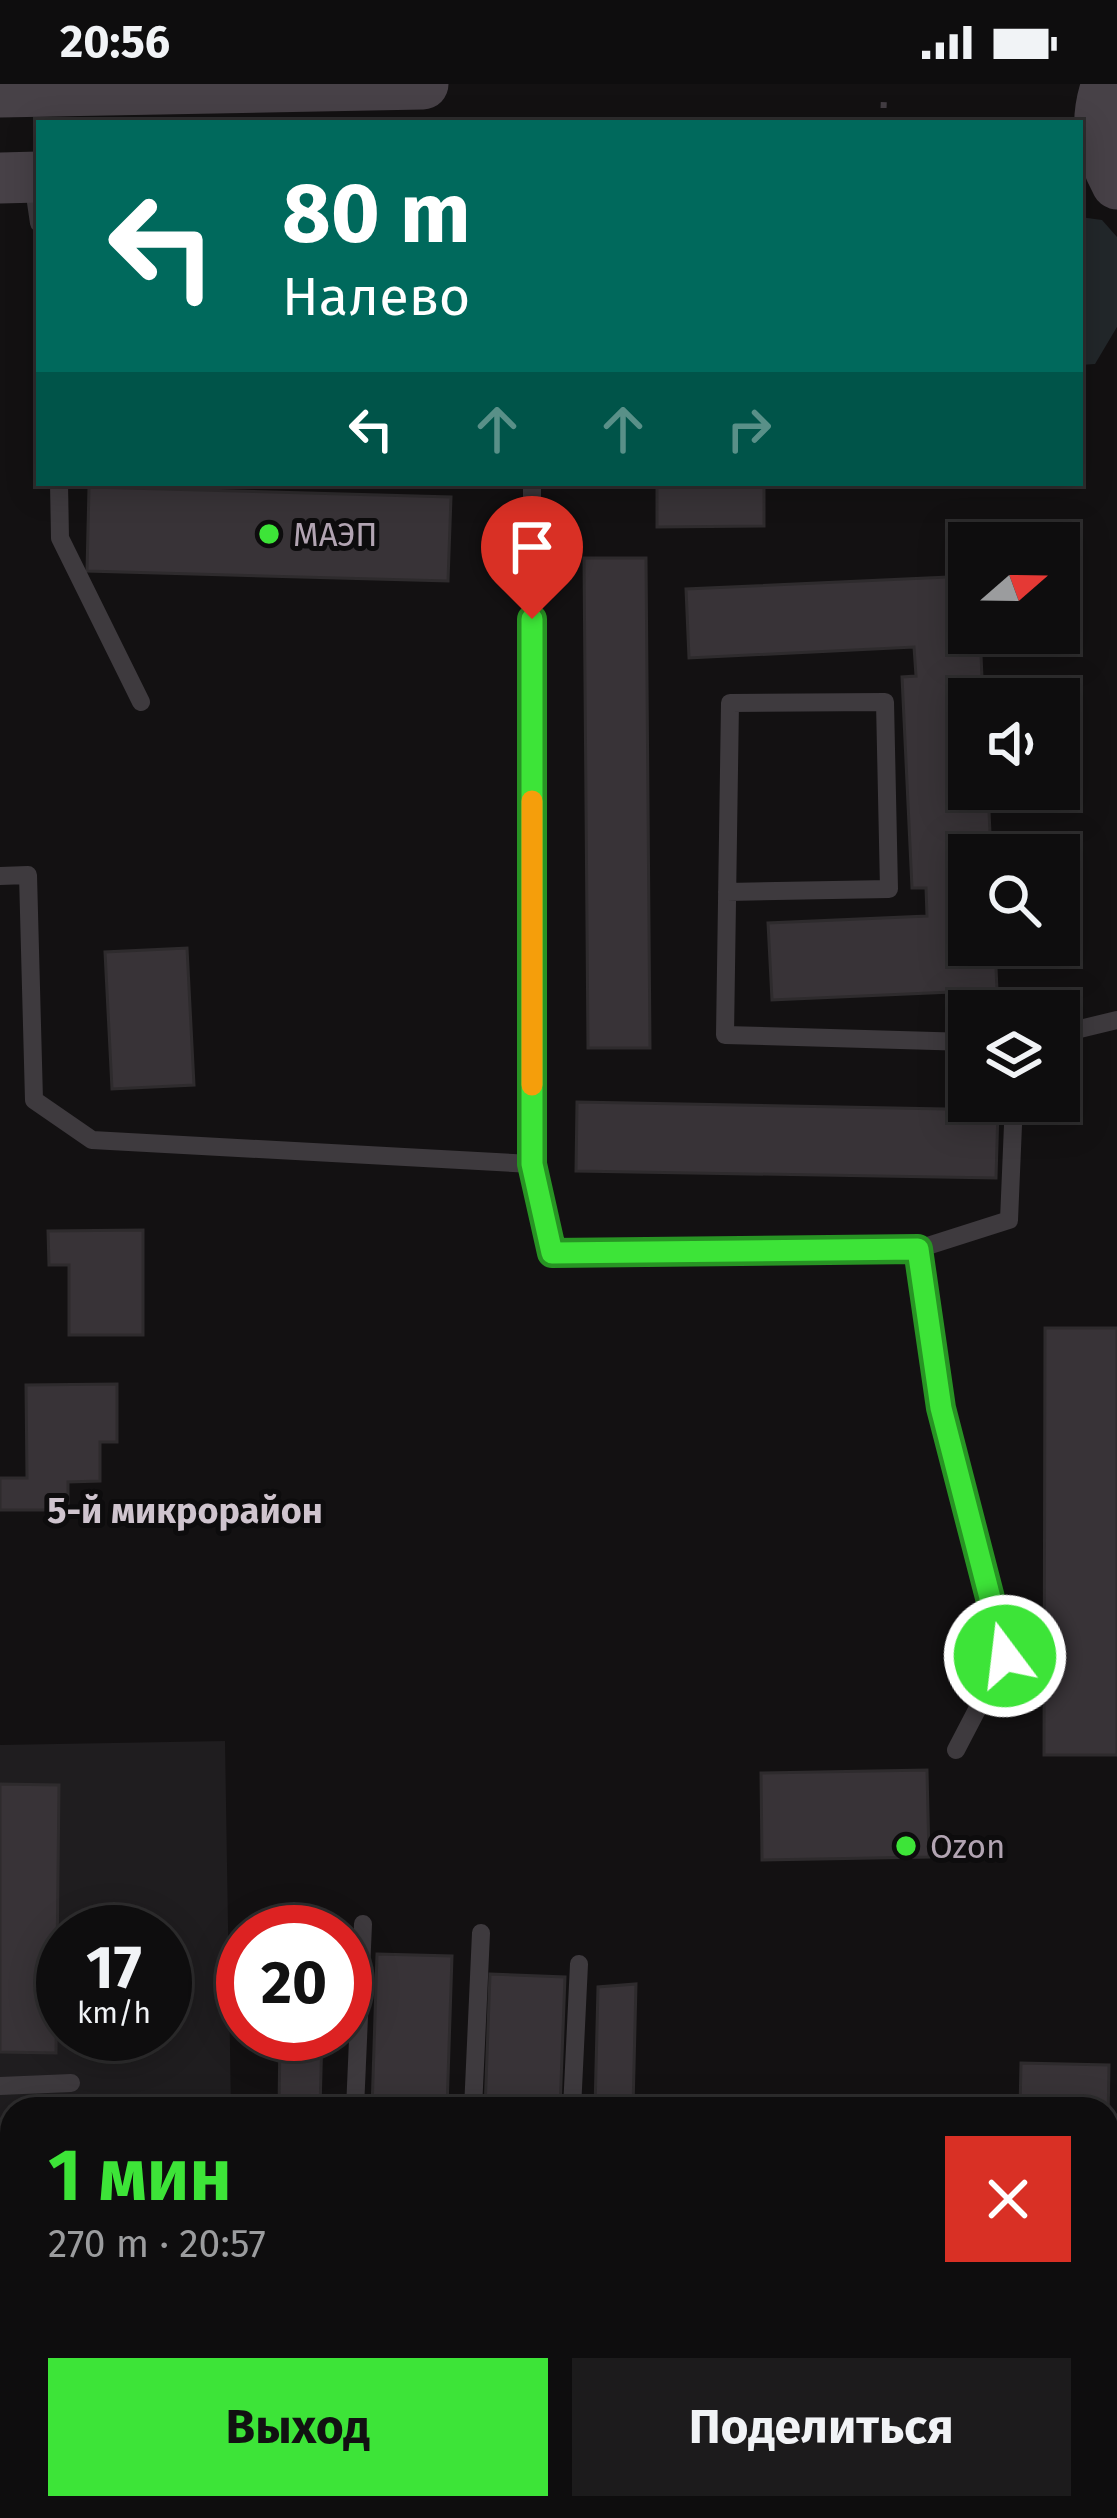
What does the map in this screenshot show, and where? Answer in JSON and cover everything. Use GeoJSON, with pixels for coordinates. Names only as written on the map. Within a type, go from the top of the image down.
{"type":"FeatureCollection","features":[{"type":"Feature","properties":{"kind":"street"},"geometry":{"type":"LineString","coordinates":[[0,92],[423,84]]}},
{"type":"Feature","properties":{"kind":"street"},"geometry":{"type":"LineString","coordinates":[[1107,84],[1097,127],[1106,164],[1117,184]]}},
{"type":"Feature","properties":{"kind":"street"},"geometry":{"type":"LineString","coordinates":[[1083,196],[1117,199]]}},
{"type":"Feature","properties":{"kind":"lane"},"geometry":{"type":"LineString","coordinates":[[59,486],[60,538],[141,702]]}},
{"type":"Feature","properties":{"kind":"lane"},"geometry":{"type":"LineString","coordinates":[[532,486],[532,1164],[552,1253],[918,1249],[1009,1220],[1013,1122]]}},
{"type":"Feature","properties":{"kind":"lane"},"geometry":{"type":"LineString","coordinates":[[727,892],[889,889],[885,701],[730,703],[727,892],[725,1035],[948,1041]]}},
{"type":"Feature","properties":{"kind":"lane"},"geometry":{"type":"LineString","coordinates":[[0,876],[28,875],[34,1100],[92,1140],[532,1164]]}},
{"type":"Feature","properties":{"kind":"lane"},"geometry":{"type":"LineString","coordinates":[[1080,1029],[1117,1020]]}},
{"type":"Feature","properties":{"kind":"lane"},"geometry":{"type":"LineString","coordinates":[[918,1249],[941,1408],[1005,1656],[956,1750]]}},
{"type":"Feature","properties":{"kind":"lane"},"geometry":{"type":"LineString","coordinates":[[474,2097],[481,1933]]}},
{"type":"Feature","properties":{"kind":"lane"},"geometry":{"type":"LineString","coordinates":[[573,2097],[579,1964]]}},
{"type":"Feature","properties":{"kind":"lane"},"geometry":{"type":"LineString","coordinates":[[356,2097],[357,2061]]}},
{"type":"Feature","properties":{"kind":"lane"},"geometry":{"type":"LineString","coordinates":[[0,2086],[71,2083]]}},
{"type":"Feature","properties":{"kind":"path"},"geometry":{"type":"LineString","coordinates":[[883,120],[884,96]]}},
{"type":"Feature","properties":{"kind":"shaded area"},"geometry":{"type":"Polygon","coordinates":[[[1083,217],[1102,220],[1117,237],[1117,327],[1095,364],[1083,365],[1083,217]]]}},
{"type":"Feature","properties":{"kind":"shaded area"},"geometry":{"type":"Polygon","coordinates":[[[225,1741],[228,1905],[216,1905],[216,2061],[230,2061],[231,2097],[0,2097],[0,1745],[225,1741]]]}},
{"type":"Feature","properties":{"kind":"building"},"geometry":{"type":"Polygon","coordinates":[[[657,486],[764,486],[764,526],[657,527],[657,486]]]}},
{"type":"Feature","properties":{"kind":"building","name":"МАЭП"},"geometry":{"type":"Polygon","coordinates":[[[89,487],[451,497],[448,581],[87,571],[89,487]]]}},
{"type":"Feature","properties":{"kind":"building"},"geometry":{"type":"Polygon","coordinates":[[[584,558],[646,558],[650,1048],[588,1048],[584,558]]]}},
{"type":"Feature","properties":{"kind":"building"},"geometry":{"type":"Polygon","coordinates":[[[948,577],[948,654],[981,654],[982,678],[948,678],[948,810],[989,810],[990,834],[948,834],[948,966],[996,966],[997,990],[772,1000],[768,923],[927,916],[926,888],[912,888],[902,677],[916,676],[914,647],[689,658],[686,589],[948,577]]]}},
{"type":"Feature","properties":{"kind":"building"},"geometry":{"type":"Polygon","coordinates":[[[187,948],[194,1085],[112,1089],[105,952],[187,948]]]}},
{"type":"Feature","properties":{"kind":"building"},"geometry":{"type":"Polygon","coordinates":[[[577,1102],[948,1109],[948,1122],[998,1122],[996,1178],[576,1171],[577,1102]]]}},
{"type":"Feature","properties":{"kind":"building"},"geometry":{"type":"Polygon","coordinates":[[[143,1230],[143,1335],[69,1335],[69,1265],[49,1265],[48,1231],[143,1230]]]}},
{"type":"Feature","properties":{"kind":"building"},"geometry":{"type":"Polygon","coordinates":[[[1045,1328],[1117,1328],[1117,1755],[1044,1755],[1045,1328]]]}},
{"type":"Feature","properties":{"kind":"building"},"geometry":{"type":"Polygon","coordinates":[[[117,1384],[117,1442],[100,1442],[100,1481],[68,1482],[68,1510],[0,1510],[0,1478],[27,1478],[26,1385],[117,1384]]]}},
{"type":"Feature","properties":{"kind":"building"},"geometry":{"type":"Polygon","coordinates":[[[927,1770],[929,1857],[762,1860],[761,1773],[927,1770]]]}},
{"type":"Feature","properties":{"kind":"building"},"geometry":{"type":"Polygon","coordinates":[[[0,1784],[59,1785],[58,1905],[36,1905],[36,2053],[0,2052],[0,1784]]]}},
{"type":"Feature","properties":{"kind":"building"},"geometry":{"type":"Polygon","coordinates":[[[377,1954],[452,1956],[447,2097],[372,2097],[377,1954]]]}},
{"type":"Feature","properties":{"kind":"building"},"geometry":{"type":"Polygon","coordinates":[[[490,1974],[565,1977],[560,2097],[485,2097],[490,1974]]]}},
{"type":"Feature","properties":{"kind":"building"},"geometry":{"type":"Polygon","coordinates":[[[636,1984],[633,2097],[595,2097],[598,1987],[636,1984]]]}},
{"type":"Feature","properties":{"kind":"building"},"geometry":{"type":"Polygon","coordinates":[[[280,2061],[321,2061],[320,2097],[279,2097],[280,2061]]]}},
{"type":"Feature","properties":{"kind":"building"},"geometry":{"type":"Polygon","coordinates":[[[1021,2063],[1109,2065],[1108,2097],[1020,2097],[1021,2063]]]}},
{"type":"Feature","properties":{"kind":"slow traffic"},"geometry":{"type":"LineString","coordinates":[[532,801],[532,1085]]}},
{"type":"Feature","properties":{"kind":"place","name":"МАЭП"},"geometry":{"type":"Point","coordinates":[269,534]}},
{"type":"Feature","properties":{"kind":"place","name":"Ozon"},"geometry":{"type":"Point","coordinates":[906,1846]}},
{"type":"Feature","properties":{"kind":"district","name":"5-й микрорайон"},"geometry":{"type":"Point","coordinates":[185,1510]}},
{"type":"Feature","properties":{"kind":"route"},"geometry":{"type":"LineString","coordinates":[[532,619],[532,1164],[552,1253],[918,1249],[941,1408],[1005,1656]]}}]}
